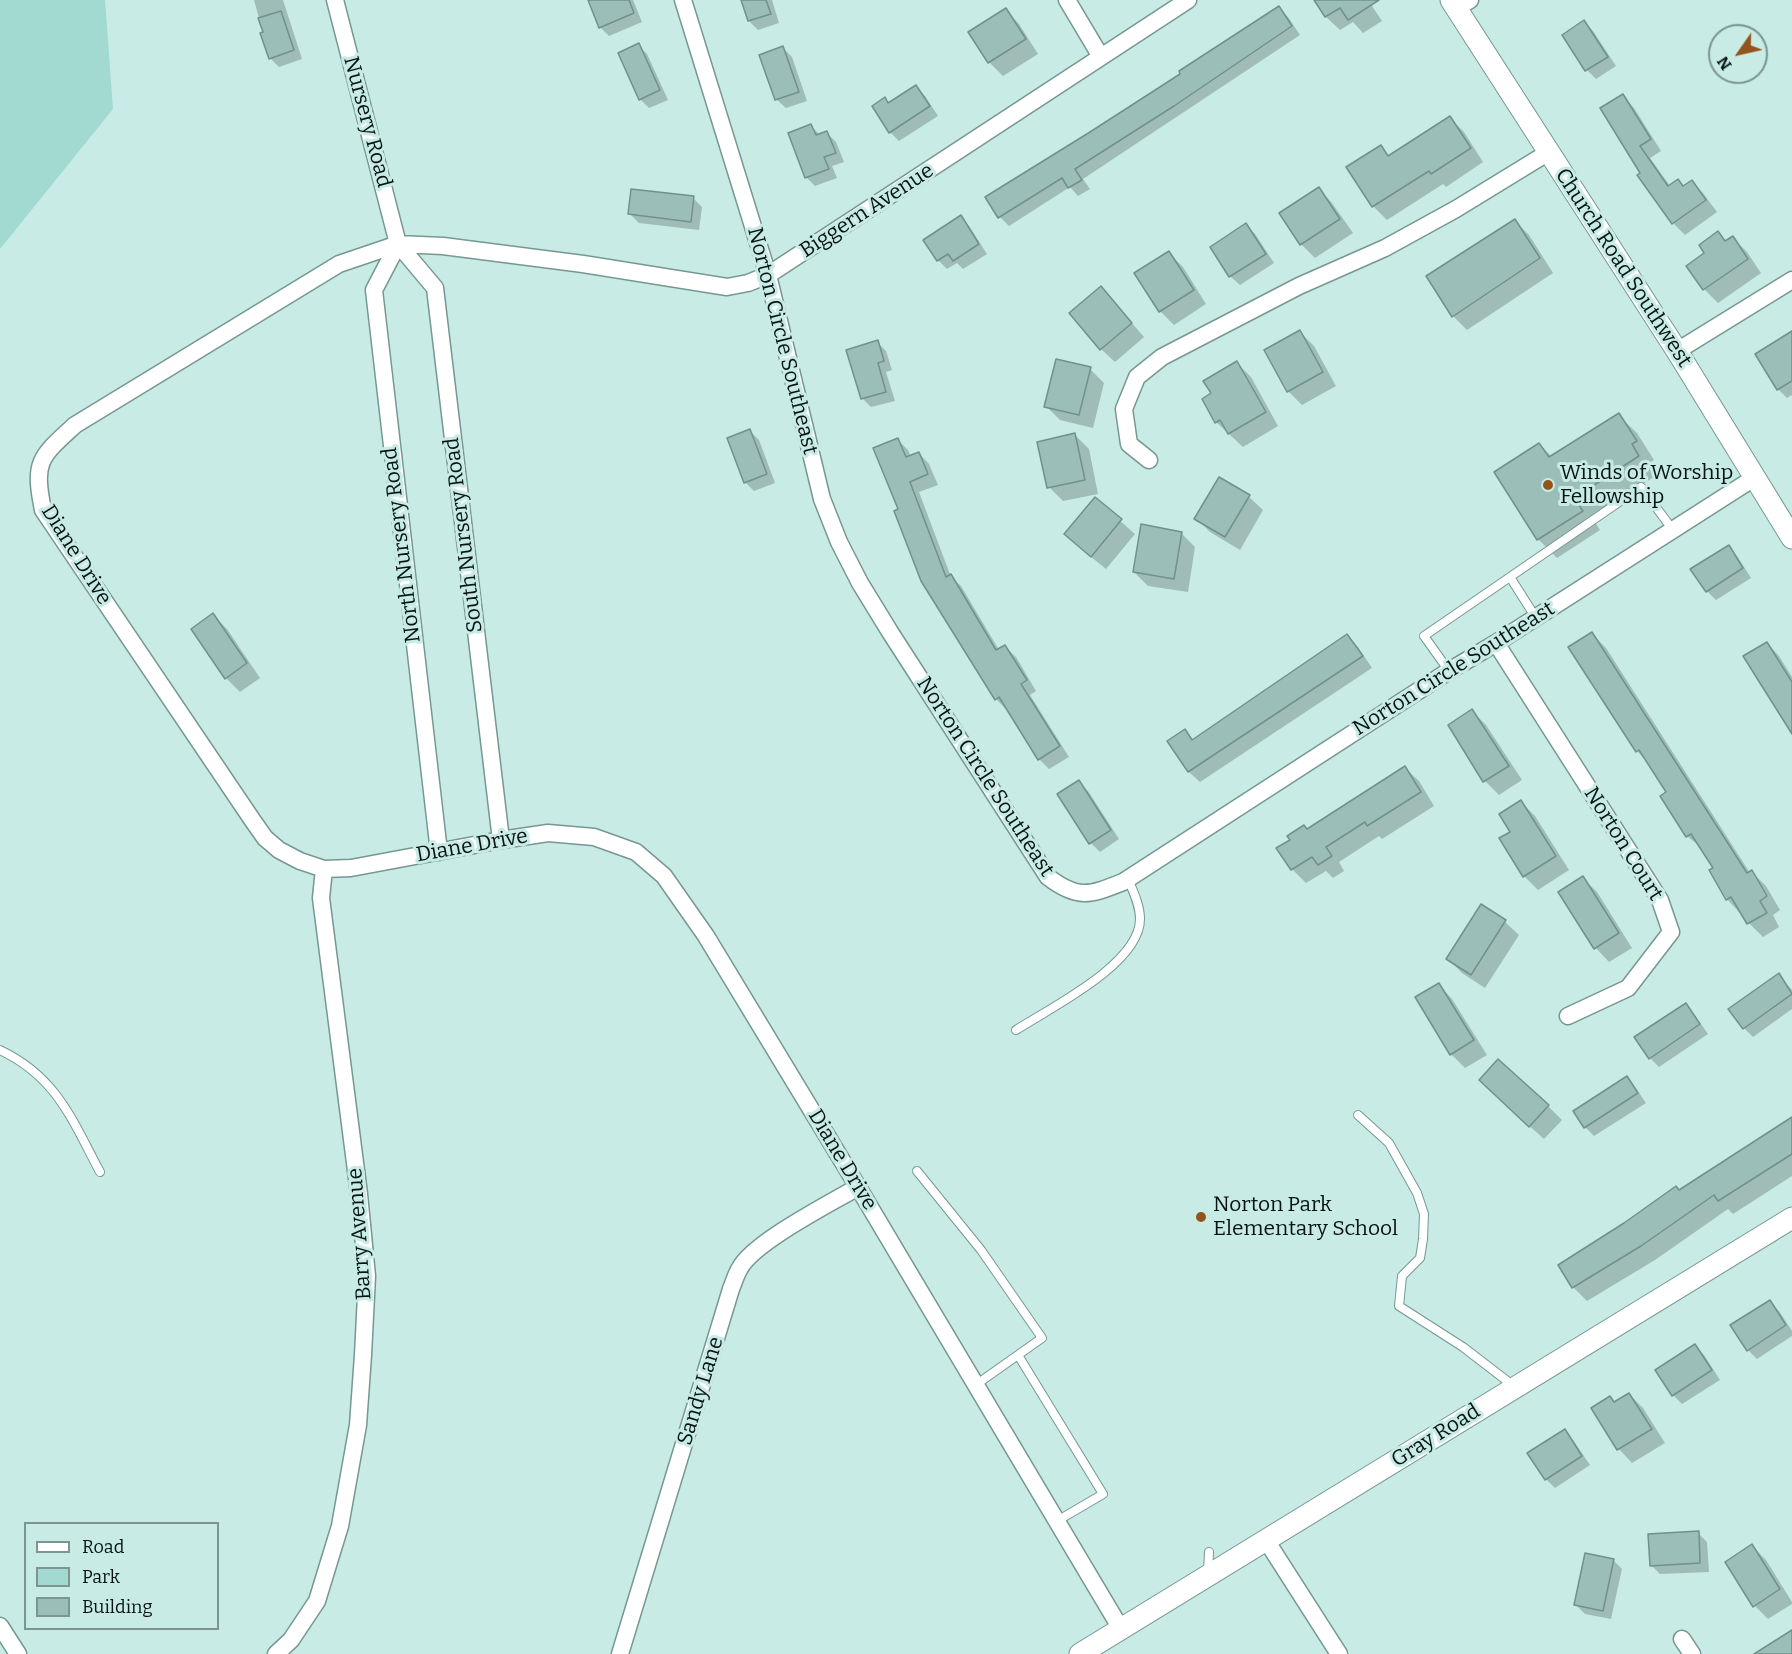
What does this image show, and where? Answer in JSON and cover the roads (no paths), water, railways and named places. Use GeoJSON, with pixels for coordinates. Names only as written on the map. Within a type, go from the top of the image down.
{"type":"FeatureCollection","features":[{"type":"Feature","properties":{"kind":"street","name":"Nursery Road"},"geometry":{"type":"LineString","coordinates":[[335,0],[398,244]]}},
{"type":"Feature","properties":{"kind":"street","name":"Norton Circle Southeast"},"geometry":{"type":"LineString","coordinates":[[683,0],[768,275],[822,499],[839,542],[866,593],[1048,877],[1062,888],[1076,894],[1104,890],[1128,879],[1449,671],[1496,644],[1754,478]]}},
{"type":"Feature","properties":{"kind":"street"},"geometry":{"type":"LineString","coordinates":[[1067,0],[1101,57]]}},
{"type":"Feature","properties":{"kind":"street","name":"Biggern Avenue"},"geometry":{"type":"LineString","coordinates":[[398,244],[443,246],[583,264],[727,287],[748,283],[768,275],[1188,0]]}},
{"type":"Feature","properties":{"kind":"street","name":"Church Road Southwest"},"geometry":{"type":"LineString","coordinates":[[1459,3],[1549,152],[1677,351],[1792,538]]}},
{"type":"Feature","properties":{"kind":"street"},"geometry":{"type":"LineString","coordinates":[[1149,460],[1129,444],[1124,409],[1137,376],[1162,357],[1299,286],[1395,242],[1456,209],[1549,152]]}},
{"type":"Feature","properties":{"kind":"street","name":"South Nursery Road"},"geometry":{"type":"LineString","coordinates":[[398,244],[435,288],[501,840]]}},
{"type":"Feature","properties":{"kind":"street","name":"North Nursery Road"},"geometry":{"type":"LineString","coordinates":[[398,244],[374,290],[439,852]]}},
{"type":"Feature","properties":{"kind":"street","name":"Diane Drive"},"geometry":{"type":"LineString","coordinates":[[398,244],[339,264],[75,425],[45,453],[39,467],[38,485],[43,510],[253,821],[265,838],[279,850],[300,861],[324,868],[351,868],[548,833],[594,837],[636,852],[664,876],[706,936],[858,1186],[1120,1629]]}},
{"type":"Feature","properties":{"kind":"street"},"geometry":{"type":"LineString","coordinates":[[1677,351],[1792,280]]}},
{"type":"Feature","properties":{"kind":"street","name":"Norton Court"},"geometry":{"type":"LineString","coordinates":[[1496,644],[1660,900],[1671,932],[1628,988],[1568,1016]]}},
{"type":"Feature","properties":{"kind":"street","name":"Barry Avenue"},"geometry":{"type":"LineString","coordinates":[[276,1654],[291,1640],[317,1601],[340,1526],[358,1425],[363,1355],[367,1276],[359,1194],[321,898],[324,868]]}},
{"type":"Feature","properties":{"kind":"street","name":"Sandy Lane"},"geometry":{"type":"LineString","coordinates":[[620,1654],[731,1289],[740,1266],[754,1252],[775,1237],[858,1186]]}},
{"type":"Feature","properties":{"kind":"street","name":"Gray Road"},"geometry":{"type":"LineString","coordinates":[[1080,1654],[1792,1218]]}},
{"type":"Feature","properties":{"kind":"street"},"geometry":{"type":"LineString","coordinates":[[1266,1540],[1339,1654]]}},
{"type":"Feature","properties":{"kind":"street"},"geometry":{"type":"LineString","coordinates":[[0,1626],[18,1654]]}},
{"type":"Feature","properties":{"kind":"street"},"geometry":{"type":"LineString","coordinates":[[1682,1638],[1692,1654]]}},
{"type":"Feature","properties":{"kind":"lane"},"geometry":{"type":"LineString","coordinates":[[1449,671],[1424,636],[1641,488],[1673,530]]}},
{"type":"Feature","properties":{"kind":"lane"},"geometry":{"type":"LineString","coordinates":[[1510,577],[1536,618]]}},
{"type":"Feature","properties":{"kind":"lane"},"geometry":{"type":"LineString","coordinates":[[1016,1030],[1096,980],[1128,950],[1136,938],[1140,919],[1128,879]]}},
{"type":"Feature","properties":{"kind":"lane"},"geometry":{"type":"LineString","coordinates":[[0,1050],[17,1058],[36,1072],[62,1100],[100,1172]]}},
{"type":"Feature","properties":{"kind":"lane"},"geometry":{"type":"LineString","coordinates":[[1358,1115],[1389,1143],[1417,1193],[1424,1214],[1420,1258],[1402,1276],[1399,1306],[1463,1347],[1516,1388]]}},
{"type":"Feature","properties":{"kind":"lane"},"geometry":{"type":"LineString","coordinates":[[917,1171],[981,1250],[1042,1338],[977,1384]]}},
{"type":"Feature","properties":{"kind":"lane"},"geometry":{"type":"LineString","coordinates":[[1018,1355],[1103,1494],[1057,1521]]}},
{"type":"Feature","properties":{"kind":"lane"},"geometry":{"type":"LineString","coordinates":[[1208,1576],[1209,1552]]}},
{"type":"Feature","properties":{"kind":"place","name":"Winds of Worship Fellowship"},"geometry":{"type":"Point","coordinates":[1548,485]}},
{"type":"Feature","properties":{"kind":"place","name":"Norton Park Elementary School"},"geometry":{"type":"Point","coordinates":[1201,1217]}}]}
